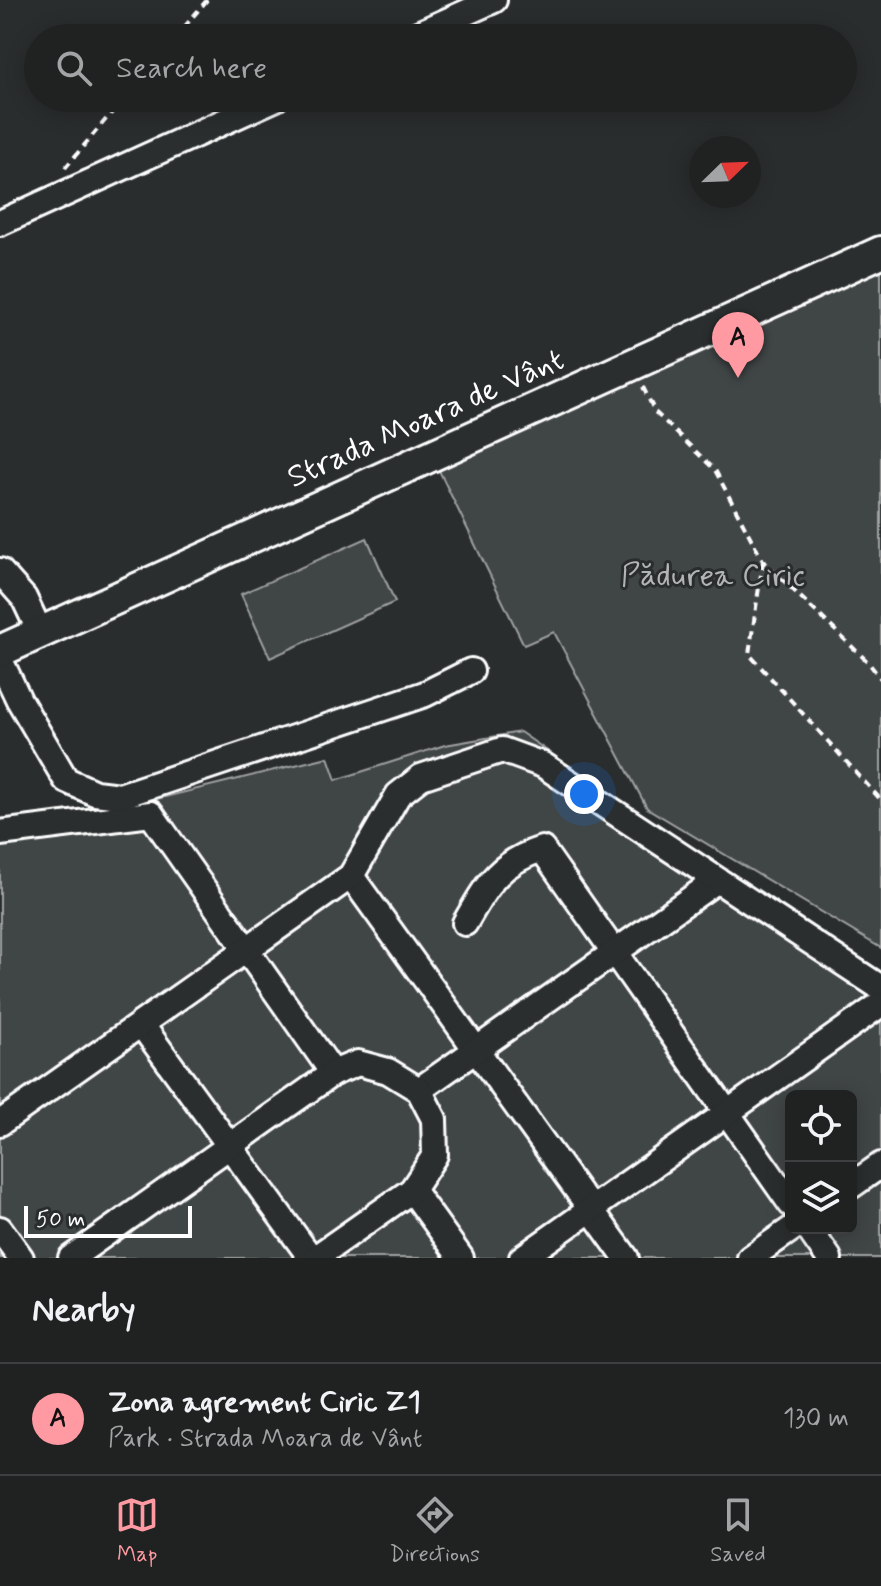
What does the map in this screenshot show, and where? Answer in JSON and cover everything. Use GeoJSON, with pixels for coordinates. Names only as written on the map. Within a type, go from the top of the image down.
{"type":"FeatureCollection","features":[{"type":"Feature","properties":{"kind":"main road","name":"Strada Moara de Vânt"},"geometry":{"type":"LineString","coordinates":[[0,651],[881,252]]}},
{"type":"Feature","properties":{"kind":"street"},"geometry":{"type":"LineString","coordinates":[[440,24],[494,0]]}},
{"type":"Feature","properties":{"kind":"street"},"geometry":{"type":"LineString","coordinates":[[0,223],[245,112]]}},
{"type":"Feature","properties":{"kind":"street"},"geometry":{"type":"LineString","coordinates":[[0,571],[24,598],[40,632]]}},
{"type":"Feature","properties":{"kind":"street"},"geometry":{"type":"LineString","coordinates":[[0,660],[19,700],[66,780],[95,793],[120,796],[425,694],[471,671]]}},
{"type":"Feature","properties":{"kind":"street"},"geometry":{"type":"LineString","coordinates":[[0,1123],[351,876],[398,795],[421,777],[502,750],[543,765],[881,988]]}},
{"type":"Feature","properties":{"kind":"street"},"geometry":{"type":"LineString","coordinates":[[0,833],[151,814],[333,1073]]}},
{"type":"Feature","properties":{"kind":"street"},"geometry":{"type":"LineString","coordinates":[[465,923],[488,883],[515,858],[542,849],[785,1195]]}},
{"type":"Feature","properties":{"kind":"street"},"geometry":{"type":"LineString","coordinates":[[351,876],[626,1258]]}},
{"type":"Feature","properties":{"kind":"street"},"geometry":{"type":"LineString","coordinates":[[419,1090],[716,881]]}},
{"type":"Feature","properties":{"kind":"street"},"geometry":{"type":"LineString","coordinates":[[522,1258],[881,1004]]}},
{"type":"Feature","properties":{"kind":"street"},"geometry":{"type":"LineString","coordinates":[[71,1258],[230,1146],[333,1073],[358,1063],[388,1071],[419,1090],[434,1119],[435,1155],[412,1190],[313,1258],[230,1146],[141,1024]]}},
{"type":"Feature","properties":{"kind":"street"},"geometry":{"type":"LineString","coordinates":[[857,1182],[881,1165]]}},
{"type":"Feature","properties":{"kind":"street"},"geometry":{"type":"LineString","coordinates":[[412,1190],[461,1258]]}},
{"type":"Feature","properties":{"kind":"street"},"geometry":{"type":"LineString","coordinates":[[0,1229],[21,1258]]}},
{"type":"Feature","properties":{"kind":"street"},"geometry":{"type":"LineString","coordinates":[[750,1258],[785,1234]]}},
{"type":"Feature","properties":{"kind":"street"},"geometry":{"type":"LineString","coordinates":[[812,1234],[829,1258]]}},
{"type":"Feature","properties":{"kind":"path"},"geometry":{"type":"LineString","coordinates":[[187,24],[207,0]]}},
{"type":"Feature","properties":{"kind":"path"},"geometry":{"type":"LineString","coordinates":[[61,174],[112,112]]}},
{"type":"Feature","properties":{"kind":"path"},"geometry":{"type":"LineString","coordinates":[[633,363],[655,412],[715,470],[763,561],[868,662],[881,679]]}},
{"type":"Feature","properties":{"kind":"path"},"geometry":{"type":"LineString","coordinates":[[763,561],[749,654],[881,800]]}},
{"type":"Feature","properties":{"kind":"green space","name":"Pădurea Ciric"},"geometry":{"type":"Polygon","coordinates":[[[881,252],[881,948],[647,808],[554,632],[524,645],[430,452],[881,252]]]}},
{"type":"Feature","properties":{"kind":"green space"},"geometry":{"type":"Polygon","coordinates":[[[367,538],[395,602],[270,658],[241,594],[367,538]]]}},
{"type":"Feature","properties":{"kind":"green space"},"geometry":{"type":"Polygon","coordinates":[[[520,732],[773,907],[881,975],[881,1258],[0,1258],[0,823],[75,819],[328,757],[336,780],[445,745],[520,732]]]}},
{"type":"Feature","properties":{"kind":"place","name":"Zona agrement Ciric Z1"},"geometry":{"type":"Point","coordinates":[738,378]}}]}
